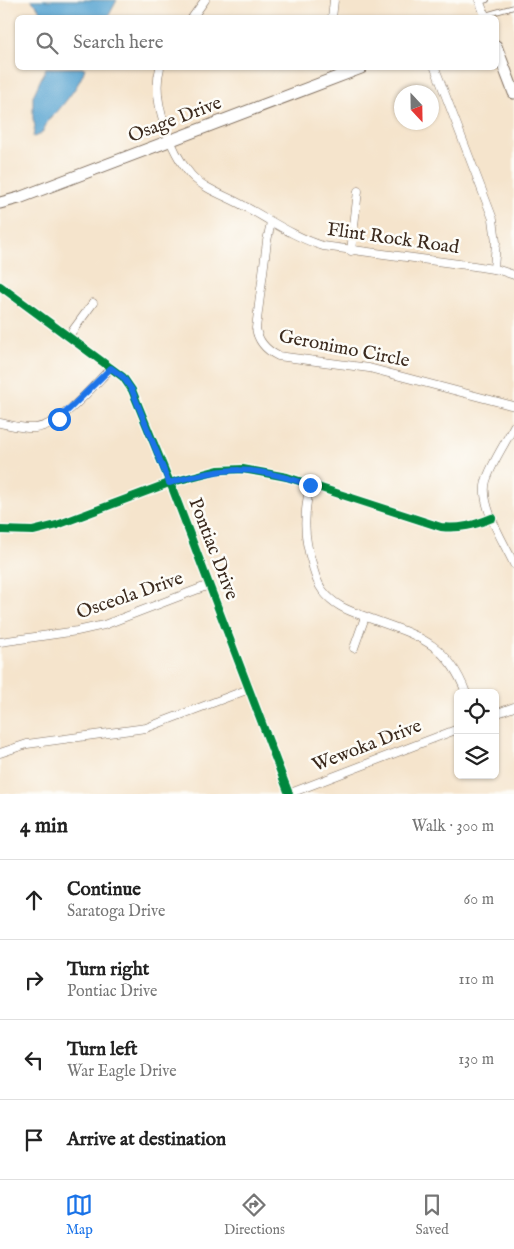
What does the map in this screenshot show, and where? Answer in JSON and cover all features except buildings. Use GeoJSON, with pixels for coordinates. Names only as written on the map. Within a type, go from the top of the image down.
{"type":"FeatureCollection","features":[{"type":"Feature","properties":{"kind":"street"},"geometry":{"type":"LineString","coordinates":[[194,15],[205,0]]}},
{"type":"Feature","properties":{"kind":"street"},"geometry":{"type":"LineString","coordinates":[[332,15],[334,0]]}},
{"type":"Feature","properties":{"kind":"street"},"geometry":{"type":"LineString","coordinates":[[482,1],[485,15]]}},
{"type":"Feature","properties":{"kind":"street"},"geometry":{"type":"LineString","coordinates":[[499,54],[514,93]]}},
{"type":"Feature","properties":{"kind":"street","name":"Flint Rock Road"},"geometry":{"type":"LineString","coordinates":[[160,70],[157,82],[159,104],[171,140],[183,164],[199,182],[307,242],[329,248],[494,269],[514,275]]}},
{"type":"Feature","properties":{"kind":"street","name":"Osage Drive"},"geometry":{"type":"LineString","coordinates":[[0,203],[19,198],[171,140],[344,70]]}},
{"type":"Feature","properties":{"kind":"street"},"geometry":{"type":"LineString","coordinates":[[436,70],[493,219],[496,242],[494,269]]}},
{"type":"Feature","properties":{"kind":"street"},"geometry":{"type":"LineString","coordinates":[[351,251],[358,191]]}},
{"type":"Feature","properties":{"kind":"street","name":"Geronimo Circle"},"geometry":{"type":"LineString","coordinates":[[271,222],[256,328],[259,339],[271,353],[278,356],[369,368],[514,406]]}},
{"type":"Feature","properties":{"kind":"street","name":"Pontiac Drive"},"geometry":{"type":"LineString","coordinates":[[0,286],[123,377],[132,390],[289,794]]}},
{"type":"Feature","properties":{"kind":"street"},"geometry":{"type":"LineString","coordinates":[[68,337],[93,303]]}},
{"type":"Feature","properties":{"kind":"street"},"geometry":{"type":"LineString","coordinates":[[0,423],[26,428],[50,424],[63,416],[111,368]]}},
{"type":"Feature","properties":{"kind":"street"},"geometry":{"type":"LineString","coordinates":[[514,426],[486,481],[485,496],[492,518],[514,564]]}},
{"type":"Feature","properties":{"kind":"street"},"geometry":{"type":"LineString","coordinates":[[0,530],[33,531],[57,525],[169,483],[210,472],[243,469],[275,474],[441,527],[474,526],[492,518]]}},
{"type":"Feature","properties":{"kind":"street"},"geometry":{"type":"LineString","coordinates":[[310,485],[304,525],[308,554],[319,585],[330,599],[340,607],[411,634],[431,644],[453,665],[464,689]]}},
{"type":"Feature","properties":{"kind":"street","name":"Osceola Drive"},"geometry":{"type":"LineString","coordinates":[[0,642],[104,626],[209,585]]}},
{"type":"Feature","properties":{"kind":"street"},"geometry":{"type":"LineString","coordinates":[[354,648],[365,617]]}},
{"type":"Feature","properties":{"kind":"street"},"geometry":{"type":"LineString","coordinates":[[0,753],[27,744],[146,728],[249,690]]}},
{"type":"Feature","properties":{"kind":"street"},"geometry":{"type":"LineString","coordinates":[[499,713],[514,707]]}},
{"type":"Feature","properties":{"kind":"street","name":"Wewoka Drive"},"geometry":{"type":"LineString","coordinates":[[289,794],[454,731]]}},
{"type":"Feature","properties":{"kind":"lane"},"geometry":{"type":"LineString","coordinates":[[488,15],[514,7]]}},
{"type":"Feature","properties":{"kind":"water"},"geometry":{"type":"Polygon","coordinates":[[[31,0],[117,0],[109,15],[42,15],[31,0]]]}},
{"type":"Feature","properties":{"kind":"water"},"geometry":{"type":"Polygon","coordinates":[[[45,70],[84,70],[69,97],[49,119],[42,133],[33,137],[35,126],[33,119],[33,96],[45,70]]]}},
{"type":"Feature","properties":{"kind":"cycle path"},"geometry":{"type":"LineString","coordinates":[[0,286],[123,377],[132,390],[173,490],[289,794]]}},
{"type":"Feature","properties":{"kind":"cycle path"},"geometry":{"type":"LineString","coordinates":[[0,530],[33,531],[57,525],[169,483],[218,470],[243,469],[287,477],[441,527],[467,526],[492,518]]}},
{"type":"Feature","properties":{"kind":"route"},"geometry":{"type":"LineString","coordinates":[[59,419],[111,368],[123,377],[132,390],[169,483],[218,470],[243,469],[275,474],[310,485]]}}]}
